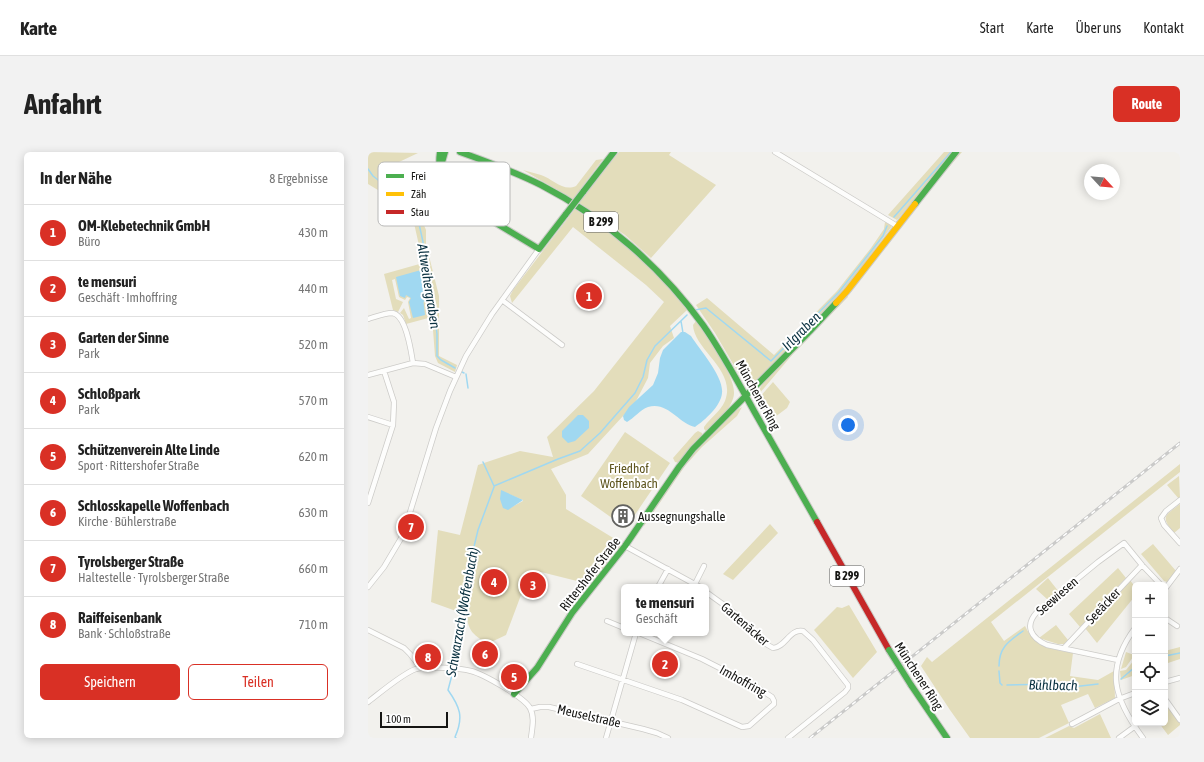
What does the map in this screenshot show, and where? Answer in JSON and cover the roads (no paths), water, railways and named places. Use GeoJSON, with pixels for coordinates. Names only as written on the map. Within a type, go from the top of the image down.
{"type":"FeatureCollection","features":[{"type":"Feature","properties":{"kind":"street"},"geometry":{"type":"LineString","coordinates":[[433,152],[438,161]]}},
{"type":"Feature","properties":{"kind":"street"},"geometry":{"type":"LineString","coordinates":[[438,161],[440,152]]}},
{"type":"Feature","properties":{"kind":"street"},"geometry":{"type":"LineString","coordinates":[[443,162],[445,152]]}},
{"type":"Feature","properties":{"kind":"street","name":"Münchener Ring"},"geometry":{"type":"LineString","coordinates":[[460,152],[488,162]]}},
{"type":"Feature","properties":{"kind":"street"},"geometry":{"type":"LineString","coordinates":[[368,587],[384,567],[403,535],[433,438],[456,377],[472,347],[502,300],[539,249],[614,152]]}},
{"type":"Feature","properties":{"kind":"street"},"geometry":{"type":"LineString","coordinates":[[775,152],[897,226]]}},
{"type":"Feature","properties":{"kind":"street","name":"Rittershofer Straße"},"geometry":{"type":"LineString","coordinates":[[514,694],[535,671],[572,613],[625,546],[693,449],[810,331],[847,291],[956,152]]}},
{"type":"Feature","properties":{"kind":"street","name":"Münchener Ring"},"geometry":{"type":"LineString","coordinates":[[510,170],[554,192],[594,217],[620,237],[664,278],[686,303],[712,338],[746,395],[889,650],[947,738]]}},
{"type":"Feature","properties":{"kind":"street"},"geometry":{"type":"LineString","coordinates":[[502,226],[539,249]]}},
{"type":"Feature","properties":{"kind":"street"},"geometry":{"type":"LineString","coordinates":[[502,300],[562,345]]}},
{"type":"Feature","properties":{"kind":"street"},"geometry":{"type":"LineString","coordinates":[[368,319],[390,313],[396,314],[401,318],[405,328],[413,363]]}},
{"type":"Feature","properties":{"kind":"street"},"geometry":{"type":"LineString","coordinates":[[368,375],[413,363],[425,364],[456,377]]}},
{"type":"Feature","properties":{"kind":"street"},"geometry":{"type":"LineString","coordinates":[[368,504],[393,425],[395,410],[384,370]]}},
{"type":"Feature","properties":{"kind":"street"},"geometry":{"type":"LineString","coordinates":[[368,417],[393,425]]}},
{"type":"Feature","properties":{"kind":"street"},"geometry":{"type":"LineString","coordinates":[[1180,500],[1166,511],[1161,518],[1164,525],[1180,543]]}},
{"type":"Feature","properties":{"kind":"street","name":"Seewiesen"},"geometry":{"type":"LineString","coordinates":[[1118,660],[1047,645],[1037,640],[1030,628],[1034,615],[1098,562],[1124,543],[1158,582]]}},
{"type":"Feature","properties":{"kind":"street"},"geometry":{"type":"LineString","coordinates":[[625,546],[695,584],[704,566]]}},
{"type":"Feature","properties":{"kind":"street","name":"Seeäcker"},"geometry":{"type":"LineString","coordinates":[[1064,648],[1142,565]]}},
{"type":"Feature","properties":{"kind":"street"},"geometry":{"type":"LineString","coordinates":[[660,584],[668,569]]}},
{"type":"Feature","properties":{"kind":"street"},"geometry":{"type":"LineString","coordinates":[[1168,585],[1179,571]]}},
{"type":"Feature","properties":{"kind":"street","name":"Gartenäcker"},"geometry":{"type":"LineString","coordinates":[[709,594],[731,610],[772,648],[778,647],[796,631],[800,630],[805,632],[846,683],[848,689],[788,738]]}},
{"type":"Feature","properties":{"kind":"street"},"geometry":{"type":"LineString","coordinates":[[1168,620],[1177,626]]}},
{"type":"Feature","properties":{"kind":"street"},"geometry":{"type":"LineString","coordinates":[[607,621],[621,627]]}},
{"type":"Feature","properties":{"kind":"street"},"geometry":{"type":"LineString","coordinates":[[368,630],[404,648],[421,668]]}},
{"type":"Feature","properties":{"kind":"street"},"geometry":{"type":"LineString","coordinates":[[1132,632],[1124,644],[1118,660],[1117,685],[1120,699],[1134,727],[1143,738]]}},
{"type":"Feature","properties":{"kind":"street"},"geometry":{"type":"LineString","coordinates":[[606,738],[622,679],[636,636]]}},
{"type":"Feature","properties":{"kind":"street","name":"Imhoffring"},"geometry":{"type":"LineString","coordinates":[[622,679],[682,700],[742,727],[749,726],[774,704],[772,697],[755,686],[702,659],[644,636]]}},
{"type":"Feature","properties":{"kind":"street"},"geometry":{"type":"LineString","coordinates":[[577,664],[622,679]]}},
{"type":"Feature","properties":{"kind":"street"},"geometry":{"type":"LineString","coordinates":[[368,702],[412,671],[421,668],[453,669],[479,674],[514,694],[524,701],[531,709],[533,722],[531,738]]}},
{"type":"Feature","properties":{"kind":"street"},"geometry":{"type":"LineString","coordinates":[[1168,681],[1180,678]]}},
{"type":"Feature","properties":{"kind":"street"},"geometry":{"type":"LineString","coordinates":[[1072,724],[1132,694]]}},
{"type":"Feature","properties":{"kind":"street"},"geometry":{"type":"LineString","coordinates":[[1168,703],[1180,720]]}},
{"type":"Feature","properties":{"kind":"street","name":"Meuselstraße"},"geometry":{"type":"LineString","coordinates":[[531,709],[549,707],[610,721],[668,738]]}},
{"type":"Feature","properties":{"kind":"street"},"geometry":{"type":"LineString","coordinates":[[1118,738],[1134,727]]}},
{"type":"Feature","properties":{"kind":"water"},"geometry":{"type":"Polygon","coordinates":[[[421,270],[425,292],[423,298],[425,315],[413,318],[409,302],[411,298],[406,295],[405,298],[400,296],[396,277],[421,270]]]}},
{"type":"Feature","properties":{"kind":"water"},"geometry":{"type":"Polygon","coordinates":[[[681,332],[685,332],[691,336],[719,379],[722,387],[722,393],[716,408],[708,417],[695,427],[684,422],[662,407],[655,406],[645,408],[627,422],[624,420],[623,416],[629,407],[653,385],[658,373],[660,358],[663,350],[681,332]]]}},
{"type":"Feature","properties":{"kind":"water"},"geometry":{"type":"Polygon","coordinates":[[[578,415],[583,415],[589,421],[589,428],[575,441],[568,443],[562,437],[562,431],[578,415]]]}},
{"type":"Feature","properties":{"kind":"water"},"geometry":{"type":"Polygon","coordinates":[[[501,490],[523,500],[508,510],[503,508],[500,499],[501,490]]]}},
{"type":"Feature","properties":{"kind":"waterway","name":"Irlgraben"},"geometry":{"type":"LineString","coordinates":[[894,217],[951,152]]}},
{"type":"Feature","properties":{"kind":"waterway","name":"Altweihergraben"},"geometry":{"type":"LineString","coordinates":[[368,169],[378,180]]}},
{"type":"Feature","properties":{"kind":"waterway","name":"Altweihergraben"},"geometry":{"type":"LineString","coordinates":[[420,226],[423,249],[430,277],[437,334],[437,356],[455,368]]}},
{"type":"Feature","properties":{"kind":"waterway","name":"Irlgraben"},"geometry":{"type":"LineString","coordinates":[[695,310],[706,308],[771,361],[839,292],[883,236],[887,226]]}},
{"type":"Feature","properties":{"kind":"waterway"},"geometry":{"type":"LineString","coordinates":[[423,301],[433,300]]}},
{"type":"Feature","properties":{"kind":"waterway","name":"Irlgraben"},"geometry":{"type":"LineString","coordinates":[[494,486],[580,451],[600,433],[635,393],[643,377],[647,360],[655,346],[687,315]]}},
{"type":"Feature","properties":{"kind":"waterway"},"geometry":{"type":"LineString","coordinates":[[681,321],[683,333]]}},
{"type":"Feature","properties":{"kind":"waterway","name":"Altweihergraben"},"geometry":{"type":"LineString","coordinates":[[466,374],[468,388]]}},
{"type":"Feature","properties":{"kind":"waterway","name":"Altweihergraben"},"geometry":{"type":"LineString","coordinates":[[483,462],[494,486]]}},
{"type":"Feature","properties":{"kind":"waterway","name":"Schwarzach (Woffenbach)"},"geometry":{"type":"LineString","coordinates":[[456,738],[460,718],[458,707],[448,690],[452,675],[460,614],[467,576],[478,530],[494,487]]}},
{"type":"Feature","properties":{"kind":"waterway","name":"Bühlbach"},"geometry":{"type":"LineString","coordinates":[[999,666],[999,659],[1003,649],[1009,641],[1023,631]]}},
{"type":"Feature","properties":{"kind":"waterway","name":"Bühlbach"},"geometry":{"type":"LineString","coordinates":[[1168,655],[1180,653]]}},
{"type":"Feature","properties":{"kind":"waterway","name":"Bühlbach"},"geometry":{"type":"LineString","coordinates":[[1121,679],[1132,670]]}},
{"type":"Feature","properties":{"kind":"waterway","name":"Bühlbach"},"geometry":{"type":"LineString","coordinates":[[999,671],[1000,683],[1002,685]]}},
{"type":"Feature","properties":{"kind":"waterway","name":"Bühlbach"},"geometry":{"type":"LineString","coordinates":[[1007,685],[1058,684],[1072,687],[1098,684]]}},
{"type":"Feature","properties":{"kind":"railway"},"geometry":{"type":"LineString","coordinates":[[810,738],[1180,443]]}},
{"type":"Feature","properties":{"kind":"place","name":"OM-Klebetechnik GmbH"},"geometry":{"type":"Point","coordinates":[589,296]}},
{"type":"Feature","properties":{"kind":"place","name":"Aussegnungshalle"},"geometry":{"type":"Point","coordinates":[623,516]}},
{"type":"Feature","properties":{"kind":"place","name":"Tyrolsberger Straße"},"geometry":{"type":"Point","coordinates":[411,527]}},
{"type":"Feature","properties":{"kind":"place","name":"Schloßpark"},"geometry":{"type":"Point","coordinates":[494,582]}},
{"type":"Feature","properties":{"kind":"place","name":"Garten der Sinne"},"geometry":{"type":"Point","coordinates":[533,585]}},
{"type":"Feature","properties":{"kind":"place","name":"Schlosskapelle Woffenbach"},"geometry":{"type":"Point","coordinates":[485,654]}},
{"type":"Feature","properties":{"kind":"place","name":"Raiffeisenbank"},"geometry":{"type":"Point","coordinates":[428,657]}},
{"type":"Feature","properties":{"kind":"place","name":"te mensuri"},"geometry":{"type":"Point","coordinates":[665,664]}},
{"type":"Feature","properties":{"kind":"place","name":"Schützenverein Alte Linde"},"geometry":{"type":"Point","coordinates":[514,677]}},
{"type":"Feature","properties":{"kind":"park label","name":"Friedhof Woffenbach"},"geometry":{"type":"Point","coordinates":[629,476]}}]}
